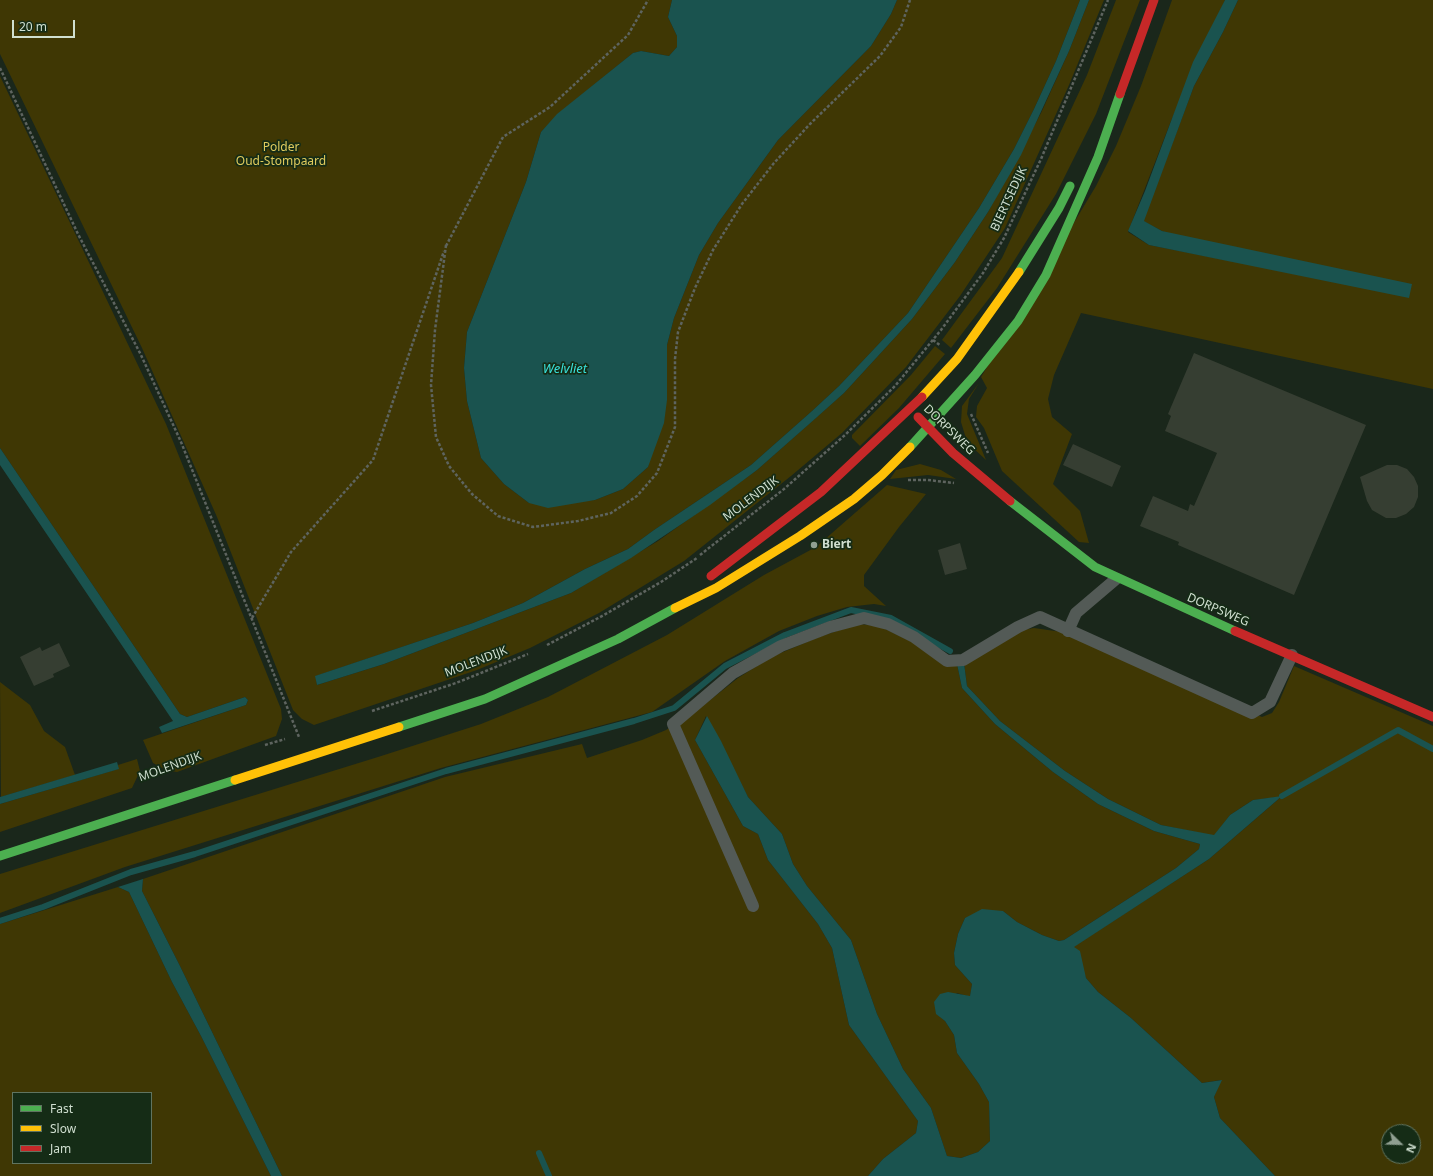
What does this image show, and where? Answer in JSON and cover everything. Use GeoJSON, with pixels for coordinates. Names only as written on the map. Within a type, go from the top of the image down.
{"type":"FeatureCollection","features":[{"type":"Feature","properties":{"kind":"main road"},"geometry":{"type":"LineString","coordinates":[[0,856],[486,699],[618,639],[645,623],[716,588],[800,536],[854,499],[882,475],[929,428],[975,375],[1018,321],[1046,275],[1098,157],[1122,87],[1144,32],[1154,0]]}},
{"type":"Feature","properties":{"kind":"main road"},"geometry":{"type":"LineString","coordinates":[[1094,138],[1122,87]]}},
{"type":"Feature","properties":{"kind":"main road"},"geometry":{"type":"LineString","coordinates":[[645,623],[821,492],[910,409],[956,358],[1022,268],[1059,208],[1075,176]]}},
{"type":"Feature","properties":{"kind":"main road","name":"DORPSWEG"},"geometry":{"type":"LineString","coordinates":[[910,409],[953,453],[1008,499],[1095,567],[1116,579],[1433,717]]}},
{"type":"Feature","properties":{"kind":"lane"},"geometry":{"type":"LineString","coordinates":[[1068,631],[1076,613],[1116,579]]}},
{"type":"Feature","properties":{"kind":"lane"},"geometry":{"type":"LineString","coordinates":[[753,906],[673,724],[733,673],[781,646],[830,627],[864,618],[888,624],[914,637],[947,661],[962,660],[1018,627],[1040,618],[1252,713],[1270,702],[1292,656]]}},
{"type":"Feature","properties":{"kind":"path"},"geometry":{"type":"LineString","coordinates":[[252,619],[291,552],[373,460],[446,245],[503,137],[550,107],[628,34],[648,0]]}},
{"type":"Feature","properties":{"kind":"path"},"geometry":{"type":"LineString","coordinates":[[446,245],[435,330],[431,385],[436,437],[449,466],[472,494],[498,516],[533,527],[578,521],[611,513],[637,496],[657,473],[675,427],[678,332],[695,288],[713,250],[742,204],[774,163],[810,124],[880,56],[901,27],[910,0]]}},
{"type":"Feature","properties":{"kind":"path","name":"BIERTSEDIJK"},"geometry":{"type":"LineString","coordinates":[[895,386],[933,340],[983,273],[1004,238],[1041,159],[1108,0]]}},
{"type":"Feature","properties":{"kind":"path"},"geometry":{"type":"LineString","coordinates":[[0,68],[78,234],[141,355],[178,435],[298,735],[309,755]]}},
{"type":"Feature","properties":{"kind":"path"},"geometry":{"type":"LineString","coordinates":[[933,340],[956,358]]}},
{"type":"Feature","properties":{"kind":"path","name":"MOLENDIJK"},"geometry":{"type":"LineString","coordinates":[[543,647],[604,615],[690,563],[723,535],[784,489],[845,435],[895,386]]}},
{"type":"Feature","properties":{"kind":"path","name":"DORPSWEG"},"geometry":{"type":"LineString","coordinates":[[971,408],[971,414],[990,456]]}},
{"type":"Feature","properties":{"kind":"path"},"geometry":{"type":"LineString","coordinates":[[845,435],[862,453]]}},
{"type":"Feature","properties":{"kind":"path"},"geometry":{"type":"LineString","coordinates":[[882,475],[888,481],[928,480],[956,484]]}},
{"type":"Feature","properties":{"kind":"path","name":"MOLENDIJK"},"geometry":{"type":"LineString","coordinates":[[366,713],[456,683],[530,653]]}},
{"type":"Feature","properties":{"kind":"path"},"geometry":{"type":"LineString","coordinates":[[292,737],[306,733]]}},
{"type":"Feature","properties":{"kind":"path"},"geometry":{"type":"LineString","coordinates":[[260,748],[286,739]]}},
{"type":"Feature","properties":{"kind":"green space","name":"Polder Oud-Stompaard"},"geometry":{"type":"Polygon","coordinates":[[[0,0],[672,0],[668,17],[677,36],[677,47],[669,56],[641,51],[633,53],[558,114],[541,132],[526,182],[467,332],[464,368],[467,401],[481,458],[504,484],[529,503],[595,500],[623,489],[648,467],[667,369],[667,345],[674,318],[699,255],[718,223],[778,140],[871,46],[891,14],[897,0],[1080,0],[1056,61],[1034,109],[1014,149],[979,208],[908,313],[839,386],[812,411],[751,465],[628,549],[585,569],[523,603],[473,623],[316,676],[317,685],[384,664],[571,593],[658,541],[757,470],[844,393],[912,319],[955,262],[988,212],[1041,113],[1069,51],[1089,0],[1104,0],[1069,85],[1005,228],[960,296],[906,367],[842,433],[791,476],[684,561],[599,613],[530,648],[477,670],[314,725],[302,719],[293,710],[217,517],[142,348],[0,54],[0,0]]]}},
{"type":"Feature","properties":{"kind":"green space"},"geometry":{"type":"Polygon","coordinates":[[[1116,0],[1140,0],[1096,114],[1056,194],[997,288],[951,348],[942,340],[1002,258],[1087,75],[1116,0]]]}},
{"type":"Feature","properties":{"kind":"green space"},"geometry":{"type":"Polygon","coordinates":[[[1172,0],[1225,0],[1171,121],[1128,232],[1149,245],[1257,266],[1162,231],[1143,221],[1194,86],[1223,32],[1238,0],[1433,0],[1433,389],[1081,313],[1054,375],[1048,399],[1052,417],[1072,434],[1053,484],[1080,511],[1089,543],[1079,542],[1002,471],[984,428],[976,417],[977,406],[987,388],[981,377],[1096,186],[1116,146],[1141,86],[1172,0]]]}},
{"type":"Feature","properties":{"kind":"green space"},"geometry":{"type":"Polygon","coordinates":[[[0,76],[166,424],[281,709],[282,719],[276,736],[177,772],[166,770],[153,763],[143,740],[246,705],[248,700],[245,697],[187,717],[180,714],[0,448],[0,76]]]}},
{"type":"Feature","properties":{"kind":"green space"},"geometry":{"type":"Polygon","coordinates":[[[935,346],[945,354],[899,408],[860,446],[852,438],[852,435],[911,375],[935,346]]]}},
{"type":"Feature","properties":{"kind":"green space"},"geometry":{"type":"Polygon","coordinates":[[[979,383],[969,399],[967,414],[986,460],[971,446],[965,435],[961,422],[962,406],[979,383]]]}},
{"type":"Feature","properties":{"kind":"green space"},"geometry":{"type":"Polygon","coordinates":[[[920,464],[941,470],[956,479],[928,475],[890,479],[896,470],[920,464]]]}},
{"type":"Feature","properties":{"kind":"green space"},"geometry":{"type":"Polygon","coordinates":[[[887,485],[926,494],[899,527],[864,575],[864,586],[886,606],[874,604],[847,607],[817,616],[779,631],[725,661],[652,712],[441,768],[125,867],[0,913],[0,874],[481,724],[548,697],[667,635],[764,575],[816,547],[887,485]]]}},
{"type":"Feature","properties":{"kind":"green space"},"geometry":{"type":"Polygon","coordinates":[[[858,624],[879,626],[957,664],[962,688],[995,724],[1053,772],[1098,804],[1154,831],[1200,844],[1199,849],[1176,868],[1064,940],[1059,941],[1042,935],[1017,922],[1003,911],[965,918],[958,934],[954,953],[955,965],[972,984],[970,997],[957,993],[937,1014],[945,1021],[954,1035],[957,1053],[979,1084],[989,1102],[990,1141],[978,1152],[961,1158],[947,1156],[931,1108],[903,1069],[877,1014],[851,940],[807,886],[793,864],[782,834],[748,797],[706,716],[695,740],[743,826],[758,834],[768,860],[818,924],[832,948],[849,1025],[918,1121],[916,1133],[883,1159],[868,1176],[282,1176],[142,891],[143,879],[445,777],[582,744],[587,758],[642,740],[666,730],[700,708],[738,678],[771,657],[819,637],[858,624]]]}},
{"type":"Feature","properties":{"kind":"green space"},"geometry":{"type":"Polygon","coordinates":[[[1034,628],[1062,632],[1262,717],[1272,713],[1279,702],[1294,666],[1433,726],[1433,1176],[1275,1176],[1220,1118],[1214,1097],[1221,1080],[1202,1083],[1131,1018],[1098,992],[1086,978],[1073,947],[1209,859],[1281,797],[1253,800],[1230,815],[1214,836],[1161,825],[1108,799],[1065,771],[1000,721],[967,686],[964,663],[1023,630],[1034,628]]]}},
{"type":"Feature","properties":{"kind":"green space"},"geometry":{"type":"Polygon","coordinates":[[[0,682],[30,705],[44,731],[65,747],[75,775],[1,797],[0,682]]]}},
{"type":"Feature","properties":{"kind":"green space"},"geometry":{"type":"Polygon","coordinates":[[[137,759],[140,771],[132,788],[0,832],[0,804],[118,769],[118,765],[137,759]]]}},
{"type":"Feature","properties":{"kind":"green space"},"geometry":{"type":"Polygon","coordinates":[[[118,887],[129,892],[172,982],[201,1036],[271,1176],[0,1176],[0,924],[118,887]]]}},
{"type":"Feature","properties":{"kind":"water","name":"Welvliet"},"geometry":{"type":"Polygon","coordinates":[[[672,0],[897,0],[891,14],[871,46],[778,140],[718,223],[699,255],[674,318],[667,345],[667,400],[664,423],[648,467],[623,489],[595,500],[548,508],[529,503],[504,484],[481,458],[467,401],[464,368],[467,332],[526,182],[541,132],[557,114],[633,53],[641,51],[669,56],[677,47],[677,36],[668,17],[672,0]]]}},
{"type":"Feature","properties":{"kind":"water"},"geometry":{"type":"Polygon","coordinates":[[[1080,0],[1089,0],[1069,51],[1021,155],[988,212],[955,262],[912,319],[844,393],[757,470],[710,505],[631,558],[571,593],[384,664],[317,685],[315,676],[473,623],[523,603],[585,569],[628,549],[751,465],[812,411],[839,386],[908,313],[979,208],[1014,149],[1034,109],[1056,61],[1080,0]]]}},
{"type":"Feature","properties":{"kind":"water"},"geometry":{"type":"Polygon","coordinates":[[[1225,0],[1238,0],[1223,32],[1194,86],[1144,221],[1162,231],[1412,284],[1409,298],[1149,245],[1128,231],[1145,191],[1193,62],[1225,0]]]}},
{"type":"Feature","properties":{"kind":"water"},"geometry":{"type":"Polygon","coordinates":[[[0,448],[180,714],[187,717],[245,697],[248,700],[246,705],[162,733],[159,727],[173,721],[0,465],[0,448]]]}},
{"type":"Feature","properties":{"kind":"water"},"geometry":{"type":"Polygon","coordinates":[[[964,663],[967,686],[1000,721],[1065,771],[1108,799],[1161,825],[1214,835],[1230,815],[1253,800],[1282,796],[1209,859],[1074,947],[1080,951],[1086,978],[1098,992],[1131,1018],[1202,1083],[1222,1080],[1214,1097],[1220,1118],[1275,1176],[868,1176],[883,1159],[916,1133],[918,1121],[849,1025],[832,948],[818,924],[768,860],[758,834],[743,826],[695,740],[707,716],[721,741],[748,797],[782,834],[793,864],[807,886],[851,940],[877,1014],[903,1069],[931,1108],[947,1156],[961,1158],[978,1152],[990,1141],[989,1102],[979,1084],[957,1053],[954,1035],[945,1021],[936,1014],[934,1002],[940,994],[948,992],[970,996],[972,984],[955,965],[954,953],[958,934],[965,918],[982,909],[1003,911],[1017,922],[1042,935],[1059,941],[1064,940],[1176,868],[1199,849],[1200,844],[1154,831],[1098,804],[1053,772],[995,724],[962,688],[957,664],[964,663]]]}},
{"type":"Feature","properties":{"kind":"water"},"geometry":{"type":"Polygon","coordinates":[[[117,762],[119,769],[0,804],[0,797],[117,762]]]}},
{"type":"Feature","properties":{"kind":"water"},"geometry":{"type":"Polygon","coordinates":[[[143,879],[142,891],[282,1176],[271,1176],[201,1036],[172,982],[129,892],[118,887],[143,879]]]}},
{"type":"Feature","properties":{"kind":"building"},"geometry":{"type":"Polygon","coordinates":[[[1194,353],[1366,425],[1294,595],[1178,545],[1179,542],[1140,526],[1153,496],[1188,511],[1190,504],[1194,506],[1217,453],[1165,431],[1171,416],[1168,414],[1194,353]]]}},
{"type":"Feature","properties":{"kind":"building"},"geometry":{"type":"Polygon","coordinates":[[[1073,444],[1121,466],[1112,487],[1063,465],[1073,444]]]}},
{"type":"Feature","properties":{"kind":"building"},"geometry":{"type":"Polygon","coordinates":[[[1387,465],[1397,465],[1407,469],[1414,477],[1418,486],[1418,497],[1414,507],[1406,514],[1396,518],[1386,518],[1372,510],[1367,501],[1360,477],[1387,465]]]}},
{"type":"Feature","properties":{"kind":"building"},"geometry":{"type":"Polygon","coordinates":[[[960,543],[967,569],[945,575],[938,550],[960,543]]]}},
{"type":"Feature","properties":{"kind":"building"},"geometry":{"type":"Polygon","coordinates":[[[59,643],[70,666],[53,674],[54,677],[34,686],[20,657],[40,647],[42,651],[59,643]]]}},
{"type":"Feature","properties":{"kind":"waterway"},"geometry":{"type":"LineString","coordinates":[[0,921],[43,907],[131,872],[195,854],[446,771],[634,721],[674,708],[725,666],[785,635],[851,610],[891,618],[950,651]]}},
{"type":"Feature","properties":{"kind":"waterway"},"geometry":{"type":"LineString","coordinates":[[1282,796],[1398,730],[1433,749]]}},
{"type":"Feature","properties":{"kind":"waterway"},"geometry":{"type":"LineString","coordinates":[[539,1153],[549,1176]]}},
{"type":"Feature","properties":{"kind":"traffic: fast"},"geometry":{"type":"LineString","coordinates":[[910,447],[975,375],[1018,321],[1046,275],[1098,157],[1120,94]]}},
{"type":"Feature","properties":{"kind":"traffic: fast"},"geometry":{"type":"LineString","coordinates":[[1019,272],[1059,208],[1070,186]]}},
{"type":"Feature","properties":{"kind":"traffic: fast"},"geometry":{"type":"LineString","coordinates":[[1010,501],[1095,567],[1235,631]]}},
{"type":"Feature","properties":{"kind":"traffic: fast"},"geometry":{"type":"LineString","coordinates":[[399,727],[485,699],[618,639],[675,608]]}},
{"type":"Feature","properties":{"kind":"traffic: fast"},"geometry":{"type":"LineString","coordinates":[[0,856],[235,780]]}},
{"type":"Feature","properties":{"kind":"traffic: slow"},"geometry":{"type":"LineString","coordinates":[[922,397],[957,359],[1019,272]]}},
{"type":"Feature","properties":{"kind":"traffic: slow"},"geometry":{"type":"LineString","coordinates":[[675,608],[716,588],[800,536],[854,499],[882,475],[910,447]]}},
{"type":"Feature","properties":{"kind":"traffic: slow"},"geometry":{"type":"LineString","coordinates":[[235,780],[399,727]]}},
{"type":"Feature","properties":{"kind":"traffic: jam"},"geometry":{"type":"LineString","coordinates":[[1120,94],[1154,0]]}},
{"type":"Feature","properties":{"kind":"traffic: jam"},"geometry":{"type":"LineString","coordinates":[[711,576],[821,492],[922,397]]}},
{"type":"Feature","properties":{"kind":"traffic: jam"},"geometry":{"type":"LineString","coordinates":[[918,417],[953,453],[1010,501]]}},
{"type":"Feature","properties":{"kind":"traffic: jam"},"geometry":{"type":"LineString","coordinates":[[1235,631],[1433,717]]}},
{"type":"Feature","properties":{"kind":"place","name":"Biert"},"geometry":{"type":"Point","coordinates":[814,545]}}]}
